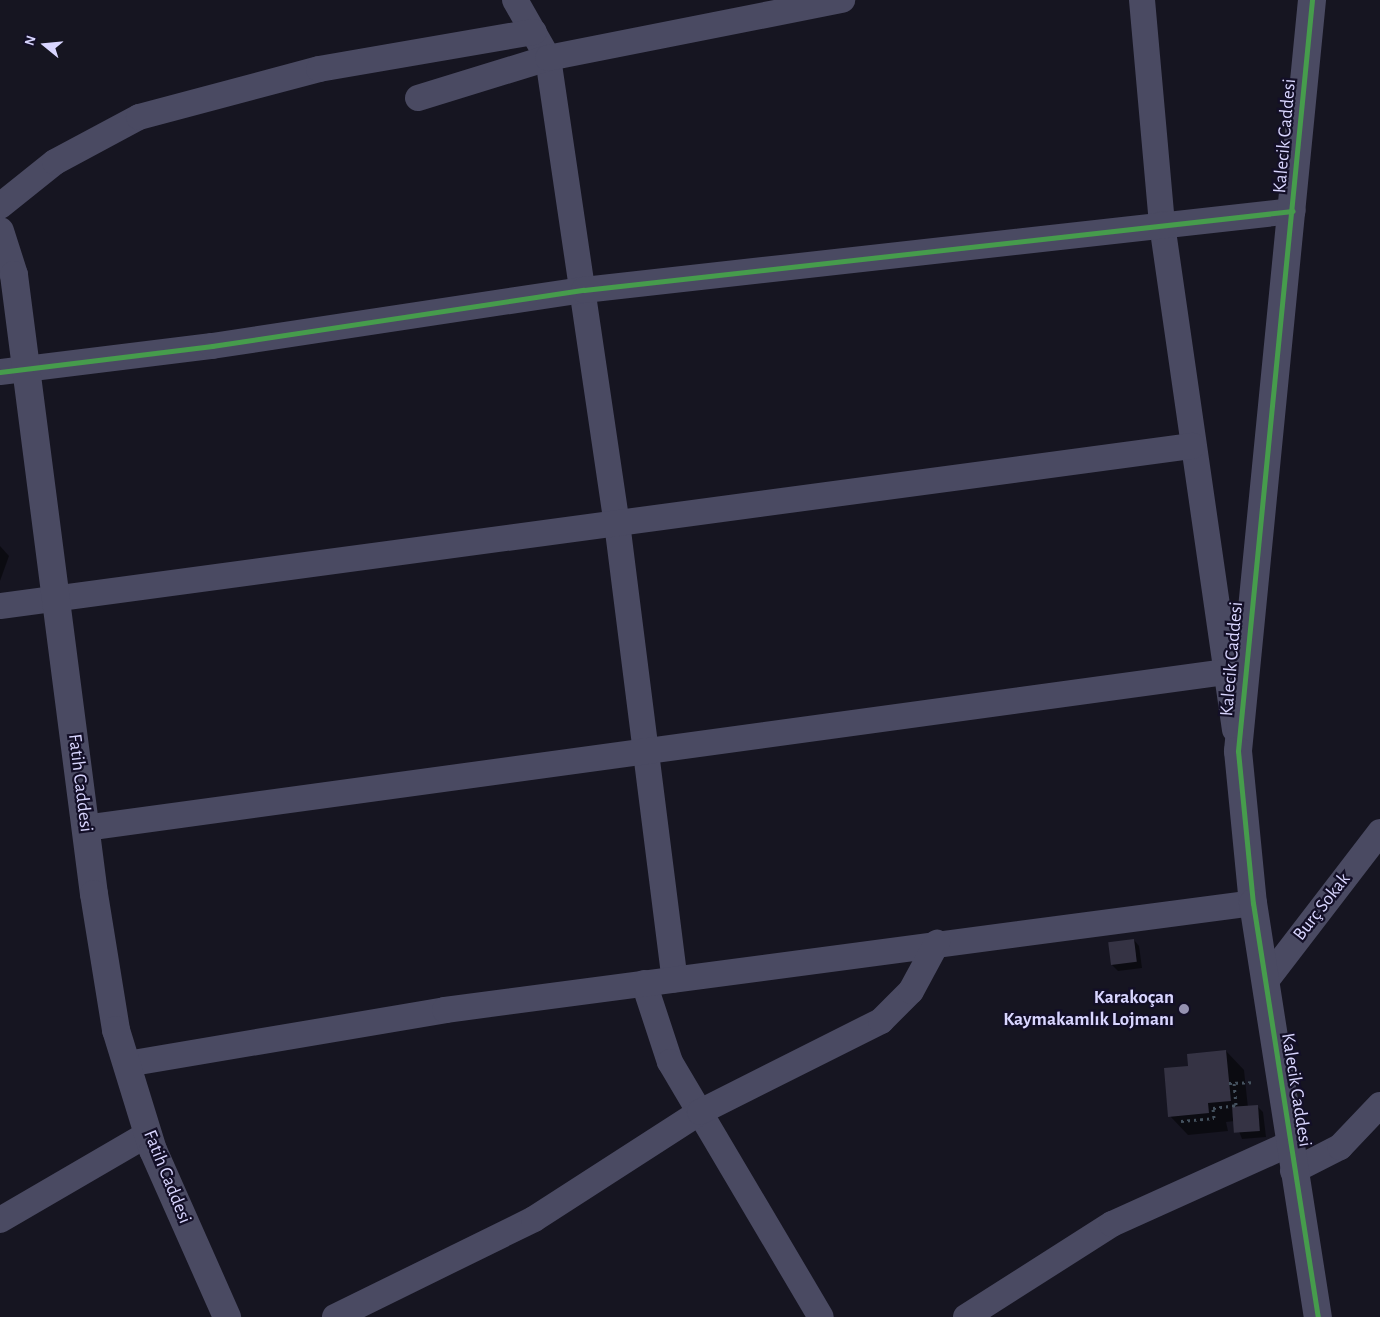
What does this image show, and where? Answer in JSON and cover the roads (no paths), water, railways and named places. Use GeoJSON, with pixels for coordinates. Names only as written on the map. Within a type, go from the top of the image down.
{"type":"FeatureCollection","features":[{"type":"Feature","properties":{"kind":"street"},"geometry":{"type":"LineString","coordinates":[[515,0],[548,58],[584,290],[675,979]]}},
{"type":"Feature","properties":{"kind":"street"},"geometry":{"type":"LineString","coordinates":[[418,98],[548,58],[737,9],[842,0]]}},
{"type":"Feature","properties":{"kind":"street"},"geometry":{"type":"LineString","coordinates":[[1142,0],[1162,224],[1192,446],[1238,751]]}},
{"type":"Feature","properties":{"kind":"street","name":"Kalecik Caddesi"},"geometry":{"type":"LineString","coordinates":[[1312,0],[1293,211],[1238,751],[1253,903],[1293,1171],[1318,1317]]}},
{"type":"Feature","properties":{"kind":"street"},"geometry":{"type":"LineString","coordinates":[[0,206],[55,162],[139,117],[319,69],[534,32]]}},
{"type":"Feature","properties":{"kind":"street"},"geometry":{"type":"LineString","coordinates":[[13,370],[212,346],[584,290],[1162,224],[1293,211]]}},
{"type":"Feature","properties":{"kind":"street","name":"Fatih Caddesi"},"geometry":{"type":"LineString","coordinates":[[0,231],[14,275],[13,370],[56,601],[85,828],[116,1030],[148,1134],[227,1317]]}},
{"type":"Feature","properties":{"kind":"street"},"geometry":{"type":"LineString","coordinates":[[0,606],[56,601],[616,523],[1192,446]]}},
{"type":"Feature","properties":{"kind":"street"},"geometry":{"type":"LineString","coordinates":[[85,828],[1226,672]]}},
{"type":"Feature","properties":{"kind":"street","name":"Burç Sokak"},"geometry":{"type":"LineString","coordinates":[[1265,982],[1380,832]]}},
{"type":"Feature","properties":{"kind":"street"},"geometry":{"type":"LineString","coordinates":[[127,1064],[444,1010],[937,943],[1253,903]]}},
{"type":"Feature","properties":{"kind":"street"},"geometry":{"type":"LineString","coordinates":[[335,1317],[534,1219],[700,1112],[881,1021],[911,991],[937,943]]}},
{"type":"Feature","properties":{"kind":"street"},"geometry":{"type":"LineString","coordinates":[[644,983],[670,1062],[821,1317]]}},
{"type":"Feature","properties":{"kind":"street"},"geometry":{"type":"LineString","coordinates":[[1293,1171],[1340,1146],[1380,1105]]}},
{"type":"Feature","properties":{"kind":"street"},"geometry":{"type":"LineString","coordinates":[[0,1219],[148,1134]]}},
{"type":"Feature","properties":{"kind":"street"},"geometry":{"type":"LineString","coordinates":[[966,1317],[1112,1224],[1289,1144]]}},
{"type":"Feature","properties":{"kind":"place","name":"Karakoçan Kaymakamlık Lojmanı"},"geometry":{"type":"Point","coordinates":[1184,1009]}}]}
